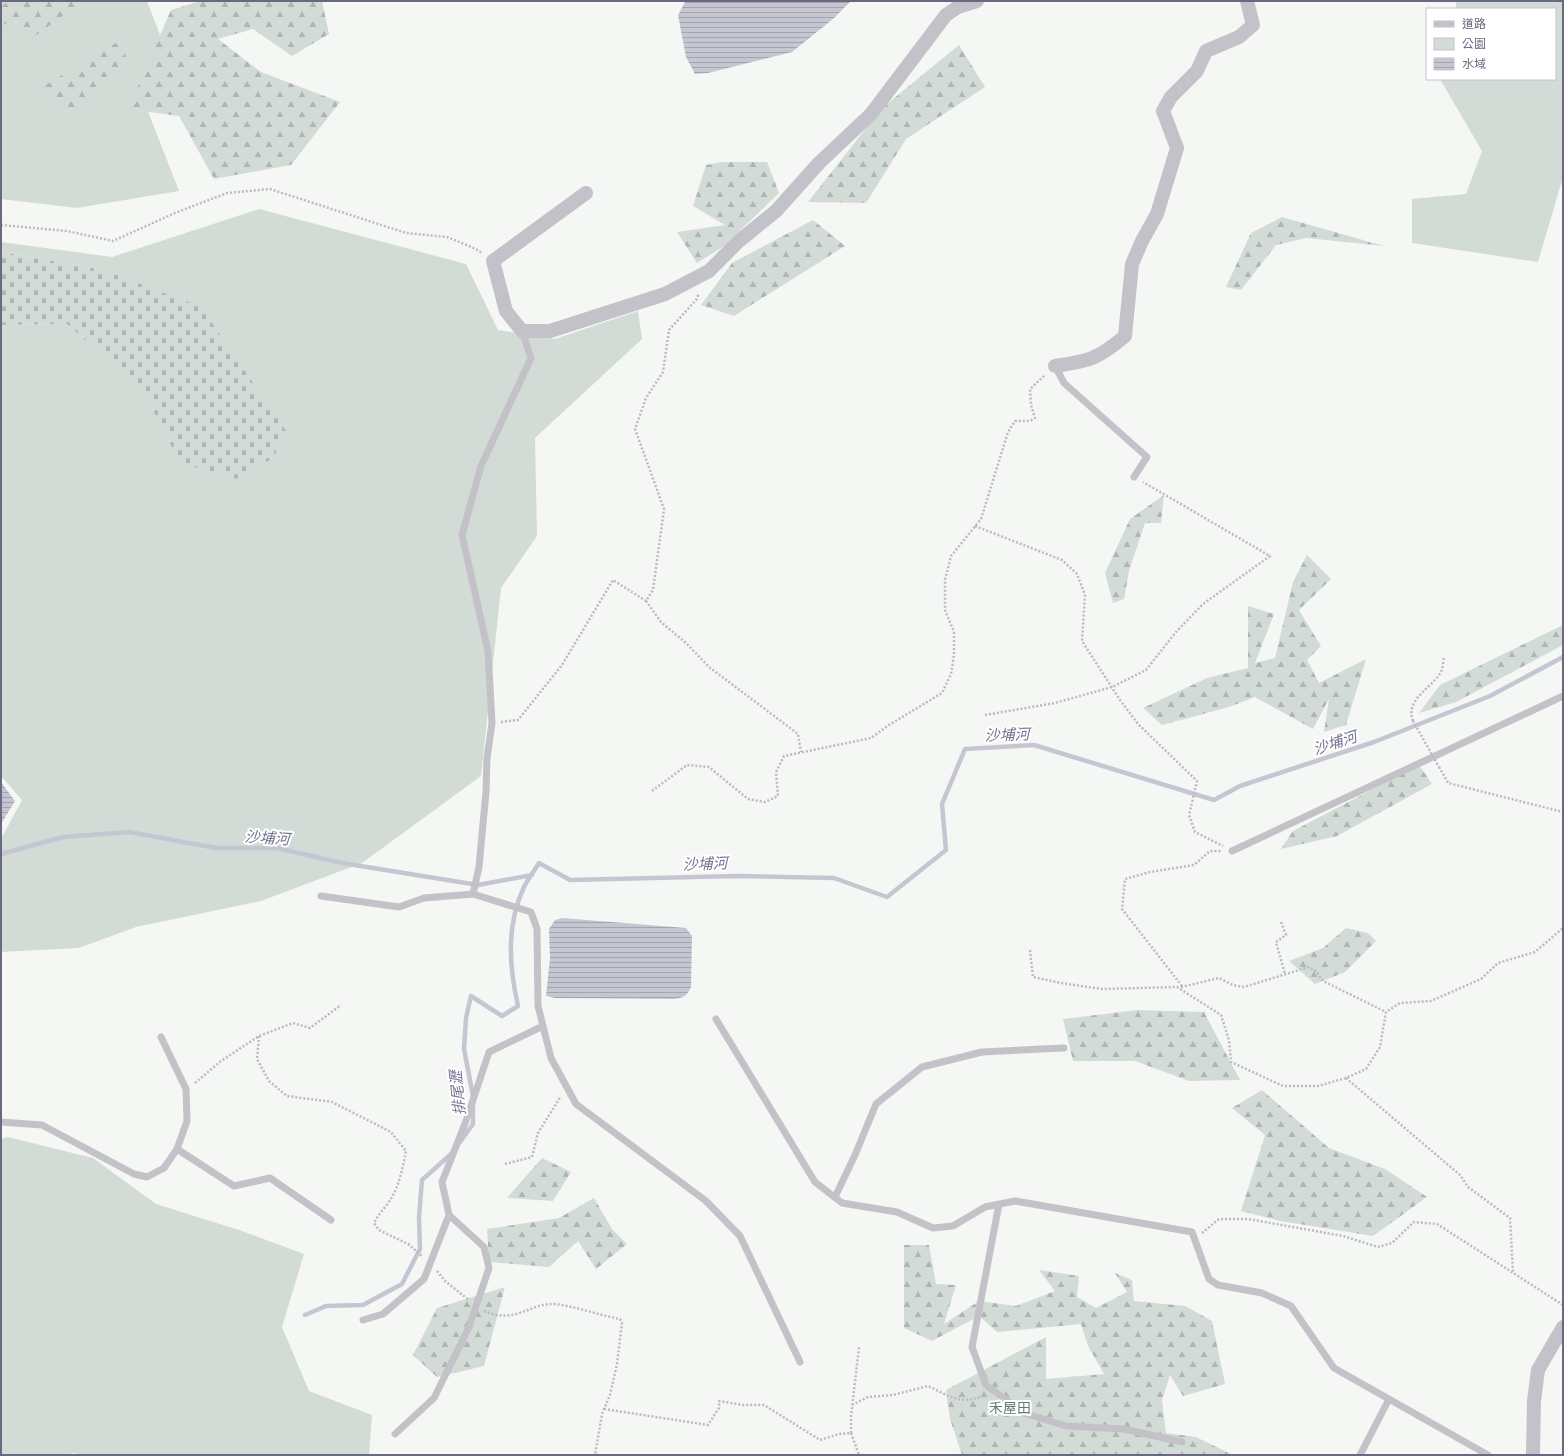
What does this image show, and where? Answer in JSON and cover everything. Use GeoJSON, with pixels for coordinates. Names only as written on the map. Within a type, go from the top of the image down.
{"type":"FeatureCollection","features":[{"type":"Feature","properties":{"kind":"street"},"geometry":{"type":"LineString","coordinates":[[586,193],[493,262],[506,311],[522,331],[550,331],[665,294],[709,271],[739,241],[776,211],[819,163],[871,114],[946,15],[958,7],[977,1]]}},
{"type":"Feature","properties":{"kind":"street"},"geometry":{"type":"LineString","coordinates":[[1055,366],[1088,361],[1105,352],[1125,336],[1132,264],[1142,240],[1157,214],[1177,148],[1163,111],[1171,97],[1197,71],[1206,51],[1239,37],[1253,25],[1247,1]]}},
{"type":"Feature","properties":{"kind":"street"},"geometry":{"type":"LineString","coordinates":[[1533,1455],[1534,1400],[1538,1370],[1563,1327]]}},
{"type":"Feature","properties":{"kind":"lane"},"geometry":{"type":"LineString","coordinates":[[473,894],[477,876],[486,792],[487,758],[492,723],[488,651],[462,535],[481,466],[531,358],[522,331]]}},
{"type":"Feature","properties":{"kind":"lane"},"geometry":{"type":"LineString","coordinates":[[1055,366],[1064,383],[1147,456],[1134,477]]}},
{"type":"Feature","properties":{"kind":"lane"},"geometry":{"type":"LineString","coordinates":[[1232,851],[1563,696]]}},
{"type":"Feature","properties":{"kind":"lane"},"geometry":{"type":"LineString","coordinates":[[321,896],[399,907],[424,898],[473,894],[531,912],[537,928],[538,1006],[551,1058],[576,1104],[706,1201],[740,1236],[800,1362]]}},
{"type":"Feature","properties":{"kind":"lane"},"geometry":{"type":"LineString","coordinates":[[716,1019],[815,1182],[842,1203],[897,1212],[933,1228],[953,1226],[985,1207],[1015,1201],[1192,1232],[1209,1279],[1218,1285],[1262,1293],[1291,1306],[1334,1368],[1488,1455]]}},
{"type":"Feature","properties":{"kind":"lane"},"geometry":{"type":"LineString","coordinates":[[395,1434],[434,1398],[469,1327],[488,1268],[484,1247],[449,1214],[442,1182],[466,1121],[489,1052],[543,1026]]}},
{"type":"Feature","properties":{"kind":"lane"},"geometry":{"type":"LineString","coordinates":[[1,1122],[42,1124],[134,1174],[147,1177],[164,1168],[177,1149],[187,1121],[186,1089],[161,1037]]}},
{"type":"Feature","properties":{"kind":"lane"},"geometry":{"type":"LineString","coordinates":[[835,1197],[855,1155],[876,1104],[922,1067],[982,1052],[1064,1048]]}},
{"type":"Feature","properties":{"kind":"lane"},"geometry":{"type":"LineString","coordinates":[[177,1149],[234,1186],[270,1178],[331,1220]]}},
{"type":"Feature","properties":{"kind":"lane"},"geometry":{"type":"LineString","coordinates":[[999,1204],[972,1347],[986,1385],[1024,1414],[1066,1426],[1124,1429],[1182,1442]]}},
{"type":"Feature","properties":{"kind":"lane"},"geometry":{"type":"LineString","coordinates":[[363,1320],[383,1314],[424,1279],[429,1262],[449,1214]]}},
{"type":"Feature","properties":{"kind":"lane"},"geometry":{"type":"LineString","coordinates":[[1360,1455],[1389,1399]]}},
{"type":"Feature","properties":{"kind":"path"},"geometry":{"type":"LineString","coordinates":[[1,225],[67,231],[113,241],[175,213],[227,193],[270,189],[406,233],[447,237],[476,249],[493,262]]}},
{"type":"Feature","properties":{"kind":"path"},"geometry":{"type":"LineString","coordinates":[[646,601],[653,590],[664,509],[635,429],[646,398],[663,372],[669,330],[696,300],[699,292]]}},
{"type":"Feature","properties":{"kind":"path"},"geometry":{"type":"LineString","coordinates":[[652,790],[687,765],[709,767],[748,799],[765,802],[778,796],[776,772],[784,756],[871,738],[889,725],[942,693],[951,674],[954,656],[954,632],[945,610],[944,580],[951,556],[981,519],[1008,432],[1015,421],[1030,421],[1035,418],[1031,405],[1030,389],[1055,366]]}},
{"type":"Feature","properties":{"kind":"path"},"geometry":{"type":"LineString","coordinates":[[985,715],[1055,703],[1112,687],[1146,670],[1176,632],[1203,604],[1270,556],[1134,477]]}},
{"type":"Feature","properties":{"kind":"path"},"geometry":{"type":"LineString","coordinates":[[975,526],[1062,560],[1077,574],[1085,595],[1082,641],[1138,724],[1197,781],[1189,815],[1195,832],[1232,851]]}},
{"type":"Feature","properties":{"kind":"path"},"geometry":{"type":"LineString","coordinates":[[492,723],[518,720],[562,665],[613,580],[646,601],[661,622],[686,643],[709,667],[798,734],[801,752]]}},
{"type":"Feature","properties":{"kind":"path"},"geometry":{"type":"LineString","coordinates":[[1444,657],[1440,674],[1413,702],[1410,714],[1448,783],[1563,812]]}},
{"type":"Feature","properties":{"kind":"path"},"geometry":{"type":"LineString","coordinates":[[1182,986],[1122,909],[1125,879],[1150,872],[1194,865],[1210,851],[1232,851]]}},
{"type":"Feature","properties":{"kind":"path"},"geometry":{"type":"LineString","coordinates":[[1281,922],[1286,934],[1276,942],[1285,974]]}},
{"type":"Feature","properties":{"kind":"path"},"geometry":{"type":"LineString","coordinates":[[1177,987],[1221,1015],[1229,1040],[1231,1062],[1283,1086],[1318,1086],[1346,1078],[1366,1069],[1380,1047],[1386,1012],[1400,1003],[1431,1001],[1481,979],[1498,963],[1535,952],[1563,928]]}},
{"type":"Feature","properties":{"kind":"path"},"geometry":{"type":"LineString","coordinates":[[1030,950],[1033,977],[1048,981],[1102,989],[1177,987],[1218,978],[1233,985],[1244,987],[1309,967],[1316,971],[1323,981],[1386,1012]]}},
{"type":"Feature","properties":{"kind":"path"},"geometry":{"type":"LineString","coordinates":[[186,1089],[221,1061],[259,1036],[293,1023],[310,1028],[341,1006]]}},
{"type":"Feature","properties":{"kind":"path"},"geometry":{"type":"LineString","coordinates":[[259,1036],[257,1059],[269,1080],[287,1096],[332,1102],[391,1132],[406,1151],[401,1176],[392,1197],[380,1212],[374,1223],[379,1230],[408,1244],[429,1262],[445,1281],[485,1312],[498,1316],[518,1315],[555,1304],[620,1319],[622,1323],[617,1364],[610,1395],[604,1409],[595,1455]]}},
{"type":"Feature","properties":{"kind":"path"},"geometry":{"type":"LineString","coordinates":[[1346,1078],[1460,1175],[1468,1187],[1510,1218],[1513,1273]]}},
{"type":"Feature","properties":{"kind":"path"},"geometry":{"type":"LineString","coordinates":[[505,1164],[532,1157],[538,1133],[566,1087]]}},
{"type":"Feature","properties":{"kind":"path"},"geometry":{"type":"LineString","coordinates":[[1195,1239],[1219,1219],[1248,1218],[1343,1236],[1378,1247],[1392,1244],[1414,1222],[1437,1224],[1563,1305]]}},
{"type":"Feature","properties":{"kind":"path"},"geometry":{"type":"LineString","coordinates":[[859,1347],[852,1405],[851,1433],[859,1455]]}},
{"type":"Feature","properties":{"kind":"path"},"geometry":{"type":"LineString","coordinates":[[852,1405],[868,1397],[893,1395],[928,1386],[957,1400],[970,1401],[994,1391]]}},
{"type":"Feature","properties":{"kind":"path"},"geometry":{"type":"LineString","coordinates":[[604,1409],[708,1424],[719,1408],[720,1401],[743,1405],[764,1405],[820,1440],[839,1434],[851,1433]]}},
{"type":"Feature","properties":{"kind":"green space"},"geometry":{"type":"Polygon","coordinates":[[[1,1],[147,1],[160,35],[142,96],[179,191],[77,208],[1,199],[1,1]]]}},
{"type":"Feature","properties":{"kind":"green space"},"geometry":{"type":"Polygon","coordinates":[[[7,1],[83,1],[35,36],[1,22],[1,8],[7,1]]]}},
{"type":"Feature","properties":{"kind":"green space"},"geometry":{"type":"Polygon","coordinates":[[[200,1],[322,1],[329,34],[292,56],[253,29],[218,39],[261,72],[340,102],[291,165],[214,179],[179,116],[128,109],[171,10],[200,1]]]}},
{"type":"Feature","properties":{"kind":"green space"},"geometry":{"type":"Polygon","coordinates":[[[1456,1],[1563,1],[1563,177],[1538,262],[1412,243],[1412,199],[1466,194],[1482,151],[1441,80],[1556,80],[1556,8],[1456,8],[1456,1]]]}},
{"type":"Feature","properties":{"kind":"green space"},"geometry":{"type":"Polygon","coordinates":[[[119,41],[131,67],[72,115],[44,86],[119,41]]]}},
{"type":"Feature","properties":{"kind":"green space"},"geometry":{"type":"Polygon","coordinates":[[[959,45],[985,87],[906,139],[866,203],[808,202],[882,108],[959,45]]]}},
{"type":"Feature","properties":{"kind":"green space"},"geometry":{"type":"Polygon","coordinates":[[[722,162],[767,162],[779,193],[724,246],[697,263],[677,232],[725,225],[693,206],[706,165],[722,162]]]}},
{"type":"Feature","properties":{"kind":"green space"},"geometry":{"type":"Polygon","coordinates":[[[259,209],[466,264],[498,330],[555,339],[638,311],[642,339],[535,438],[537,536],[501,588],[481,776],[362,863],[261,901],[136,927],[79,948],[1,952],[1,839],[22,800],[1,776],[1,325],[67,324],[143,391],[180,463],[103,270],[1,252],[1,242],[112,257],[259,209]]]}},
{"type":"Feature","properties":{"kind":"green space"},"geometry":{"type":"Polygon","coordinates":[[[1282,217],[1384,246],[1306,238],[1276,245],[1241,290],[1226,287],[1251,233],[1282,217]]]}},
{"type":"Feature","properties":{"kind":"green space"},"geometry":{"type":"Polygon","coordinates":[[[813,220],[845,246],[734,316],[701,305],[732,263],[813,220]]]}},
{"type":"Feature","properties":{"kind":"green space"},"geometry":{"type":"Polygon","coordinates":[[[1,252],[103,270],[201,307],[286,431],[273,458],[238,479],[180,463],[143,391],[67,324],[1,325],[1,252]]]}},
{"type":"Feature","properties":{"kind":"green space"},"geometry":{"type":"Polygon","coordinates":[[[1164,495],[1161,523],[1145,523],[1129,571],[1124,599],[1113,603],[1105,573],[1130,519],[1164,495]]]}},
{"type":"Feature","properties":{"kind":"green space"},"geometry":{"type":"Polygon","coordinates":[[[1307,555],[1331,579],[1299,610],[1321,646],[1307,660],[1319,683],[1366,659],[1346,725],[1324,732],[1329,699],[1313,729],[1255,697],[1229,707],[1162,725],[1143,708],[1207,678],[1248,668],[1248,606],[1274,614],[1255,663],[1275,658],[1293,582],[1307,555]]]}},
{"type":"Feature","properties":{"kind":"green space"},"geometry":{"type":"Polygon","coordinates":[[[1563,625],[1563,645],[1456,702],[1419,713],[1440,685],[1563,625]]]}},
{"type":"Feature","properties":{"kind":"green space"},"geometry":{"type":"Polygon","coordinates":[[[1419,765],[1432,784],[1337,836],[1281,849],[1293,831],[1419,765]]]}},
{"type":"Feature","properties":{"kind":"green space"},"geometry":{"type":"Polygon","coordinates":[[[1346,928],[1368,933],[1376,941],[1345,972],[1315,984],[1289,961],[1323,948],[1346,928]]]}},
{"type":"Feature","properties":{"kind":"green space"},"geometry":{"type":"Polygon","coordinates":[[[1137,1010],[1204,1012],[1240,1080],[1189,1081],[1135,1061],[1073,1061],[1063,1019],[1137,1010]]]}},
{"type":"Feature","properties":{"kind":"green space"},"geometry":{"type":"Polygon","coordinates":[[[1262,1090],[1329,1148],[1385,1169],[1427,1197],[1373,1236],[1280,1221],[1241,1211],[1265,1135],[1232,1108],[1262,1090]]]}},
{"type":"Feature","properties":{"kind":"green space"},"geometry":{"type":"Polygon","coordinates":[[[8,1137],[93,1158],[156,1204],[239,1230],[304,1254],[282,1327],[309,1391],[372,1415],[369,1455],[77,1455],[76,1453],[63,1455],[1,1455],[1,1139],[8,1137]]]}},
{"type":"Feature","properties":{"kind":"green space"},"geometry":{"type":"Polygon","coordinates":[[[542,1158],[571,1172],[553,1201],[507,1198],[542,1158]]]}},
{"type":"Feature","properties":{"kind":"green space"},"geometry":{"type":"Polygon","coordinates":[[[594,1198],[612,1229],[627,1244],[596,1269],[578,1241],[549,1267],[489,1262],[487,1229],[559,1218],[594,1198]]]}},
{"type":"Feature","properties":{"kind":"green space","name":"禾屋田"},"geometry":{"type":"Polygon","coordinates":[[[904,1245],[929,1245],[936,1284],[956,1285],[944,1324],[979,1301],[1016,1306],[1055,1291],[1039,1270],[1079,1276],[1077,1297],[1096,1308],[1127,1292],[1115,1273],[1132,1280],[1134,1301],[1185,1306],[1212,1321],[1225,1384],[1183,1396],[1170,1375],[1162,1400],[1166,1433],[1196,1437],[1233,1455],[962,1455],[950,1419],[946,1390],[1046,1337],[1046,1379],[1104,1374],[1088,1346],[1081,1324],[997,1332],[979,1316],[932,1341],[904,1328],[904,1245]]]}},
{"type":"Feature","properties":{"kind":"green space"},"geometry":{"type":"Polygon","coordinates":[[[505,1287],[484,1366],[437,1377],[413,1355],[437,1308],[505,1287]]]}},
{"type":"Feature","properties":{"kind":"water"},"geometry":{"type":"Polygon","coordinates":[[[851,1],[833,19],[792,52],[708,73],[695,74],[686,57],[678,15],[685,2],[851,1]]]}},
{"type":"Feature","properties":{"kind":"water"},"geometry":{"type":"Polygon","coordinates":[[[1,782],[15,801],[1,824],[1,782]]]}},
{"type":"Feature","properties":{"kind":"water"},"geometry":{"type":"Polygon","coordinates":[[[562,918],[686,928],[692,936],[691,987],[688,993],[680,998],[674,999],[555,998],[546,996],[550,958],[549,929],[555,920],[562,918]]]}},
{"type":"Feature","properties":{"kind":"waterway","name":"沙埔河"},"geometry":{"type":"LineString","coordinates":[[473,1096],[464,1049],[466,1018],[471,996],[502,1016],[518,1006],[511,961],[514,916],[518,901],[526,884],[539,863],[570,880],[737,876],[834,878],[887,897],[946,850],[942,804],[965,749],[1034,745],[1214,800],[1240,786],[1374,742],[1490,696],[1563,657]]}},
{"type":"Feature","properties":{"kind":"waterway","name":"沙埔河"},"geometry":{"type":"LineString","coordinates":[[1,854],[63,837],[129,832],[216,848],[277,848],[342,863],[478,885],[532,875]]}},
{"type":"Feature","properties":{"kind":"waterway","name":"排尾瀝"},"geometry":{"type":"LineString","coordinates":[[460,1142],[473,1124],[473,1105]]}},
{"type":"Feature","properties":{"kind":"waterway","name":"排尾瀝"},"geometry":{"type":"LineString","coordinates":[[305,1315],[326,1306],[363,1305],[402,1284],[420,1249],[419,1217],[422,1180],[451,1154]]}}]}
